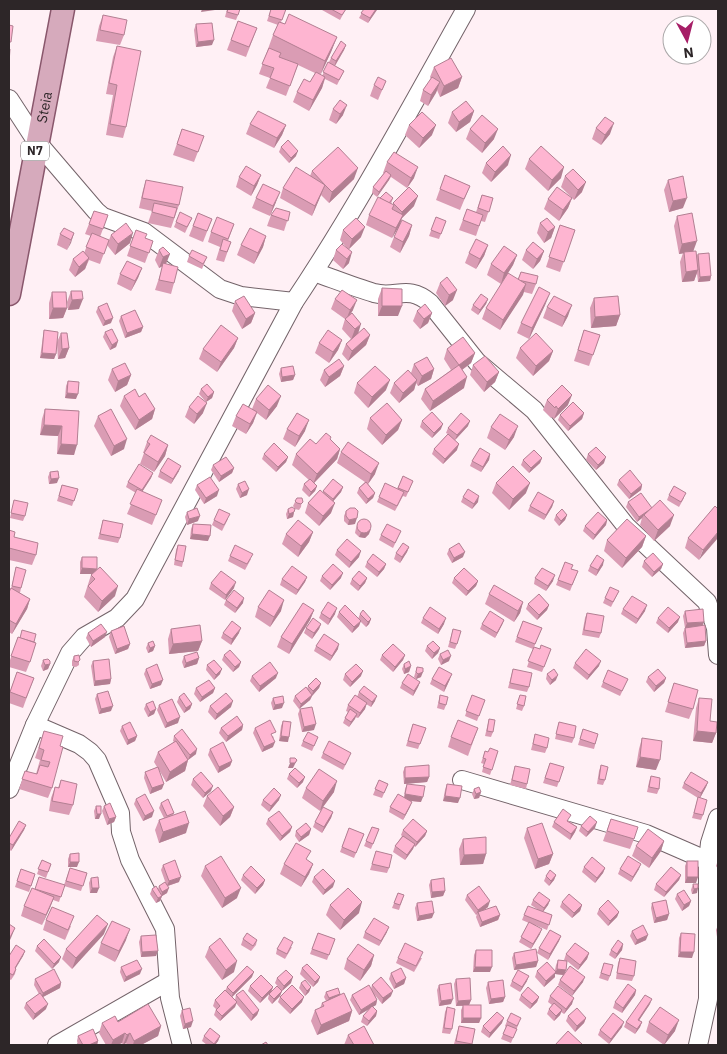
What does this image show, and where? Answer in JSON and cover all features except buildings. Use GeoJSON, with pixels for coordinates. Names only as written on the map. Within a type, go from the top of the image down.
{"type":"FeatureCollection","features":[{"type":"Feature","properties":{"kind":"main road","name":"Steia"},"geometry":{"type":"LineString","coordinates":[[9,294],[63,9]]}},
{"type":"Feature","properties":{"kind":"street"},"geometry":{"type":"LineString","coordinates":[[9,789],[35,725],[70,653],[84,637],[117,618],[134,599],[294,302],[314,272],[393,139],[466,9]]}},
{"type":"Feature","properties":{"kind":"street"},"geometry":{"type":"LineString","coordinates":[[9,99],[37,142],[103,217],[144,232],[220,289],[241,296],[294,302]]}},
{"type":"Feature","properties":{"kind":"street"},"geometry":{"type":"LineString","coordinates":[[314,272],[376,294],[409,292],[422,295],[473,358],[534,410],[626,526],[707,602],[716,628],[718,655]]}},
{"type":"Feature","properties":{"kind":"street"},"geometry":{"type":"LineString","coordinates":[[35,725],[79,744],[97,760],[120,813],[122,832],[130,860],[165,929],[170,998],[182,1045]]}},
{"type":"Feature","properties":{"kind":"street"},"geometry":{"type":"LineString","coordinates":[[462,780],[646,834],[708,861]]}},
{"type":"Feature","properties":{"kind":"street"},"geometry":{"type":"LineString","coordinates":[[698,1045],[713,998],[708,861],[710,843],[718,818]]}},
{"type":"Feature","properties":{"kind":"street"},"geometry":{"type":"LineString","coordinates":[[57,1045],[168,982]]}}]}
